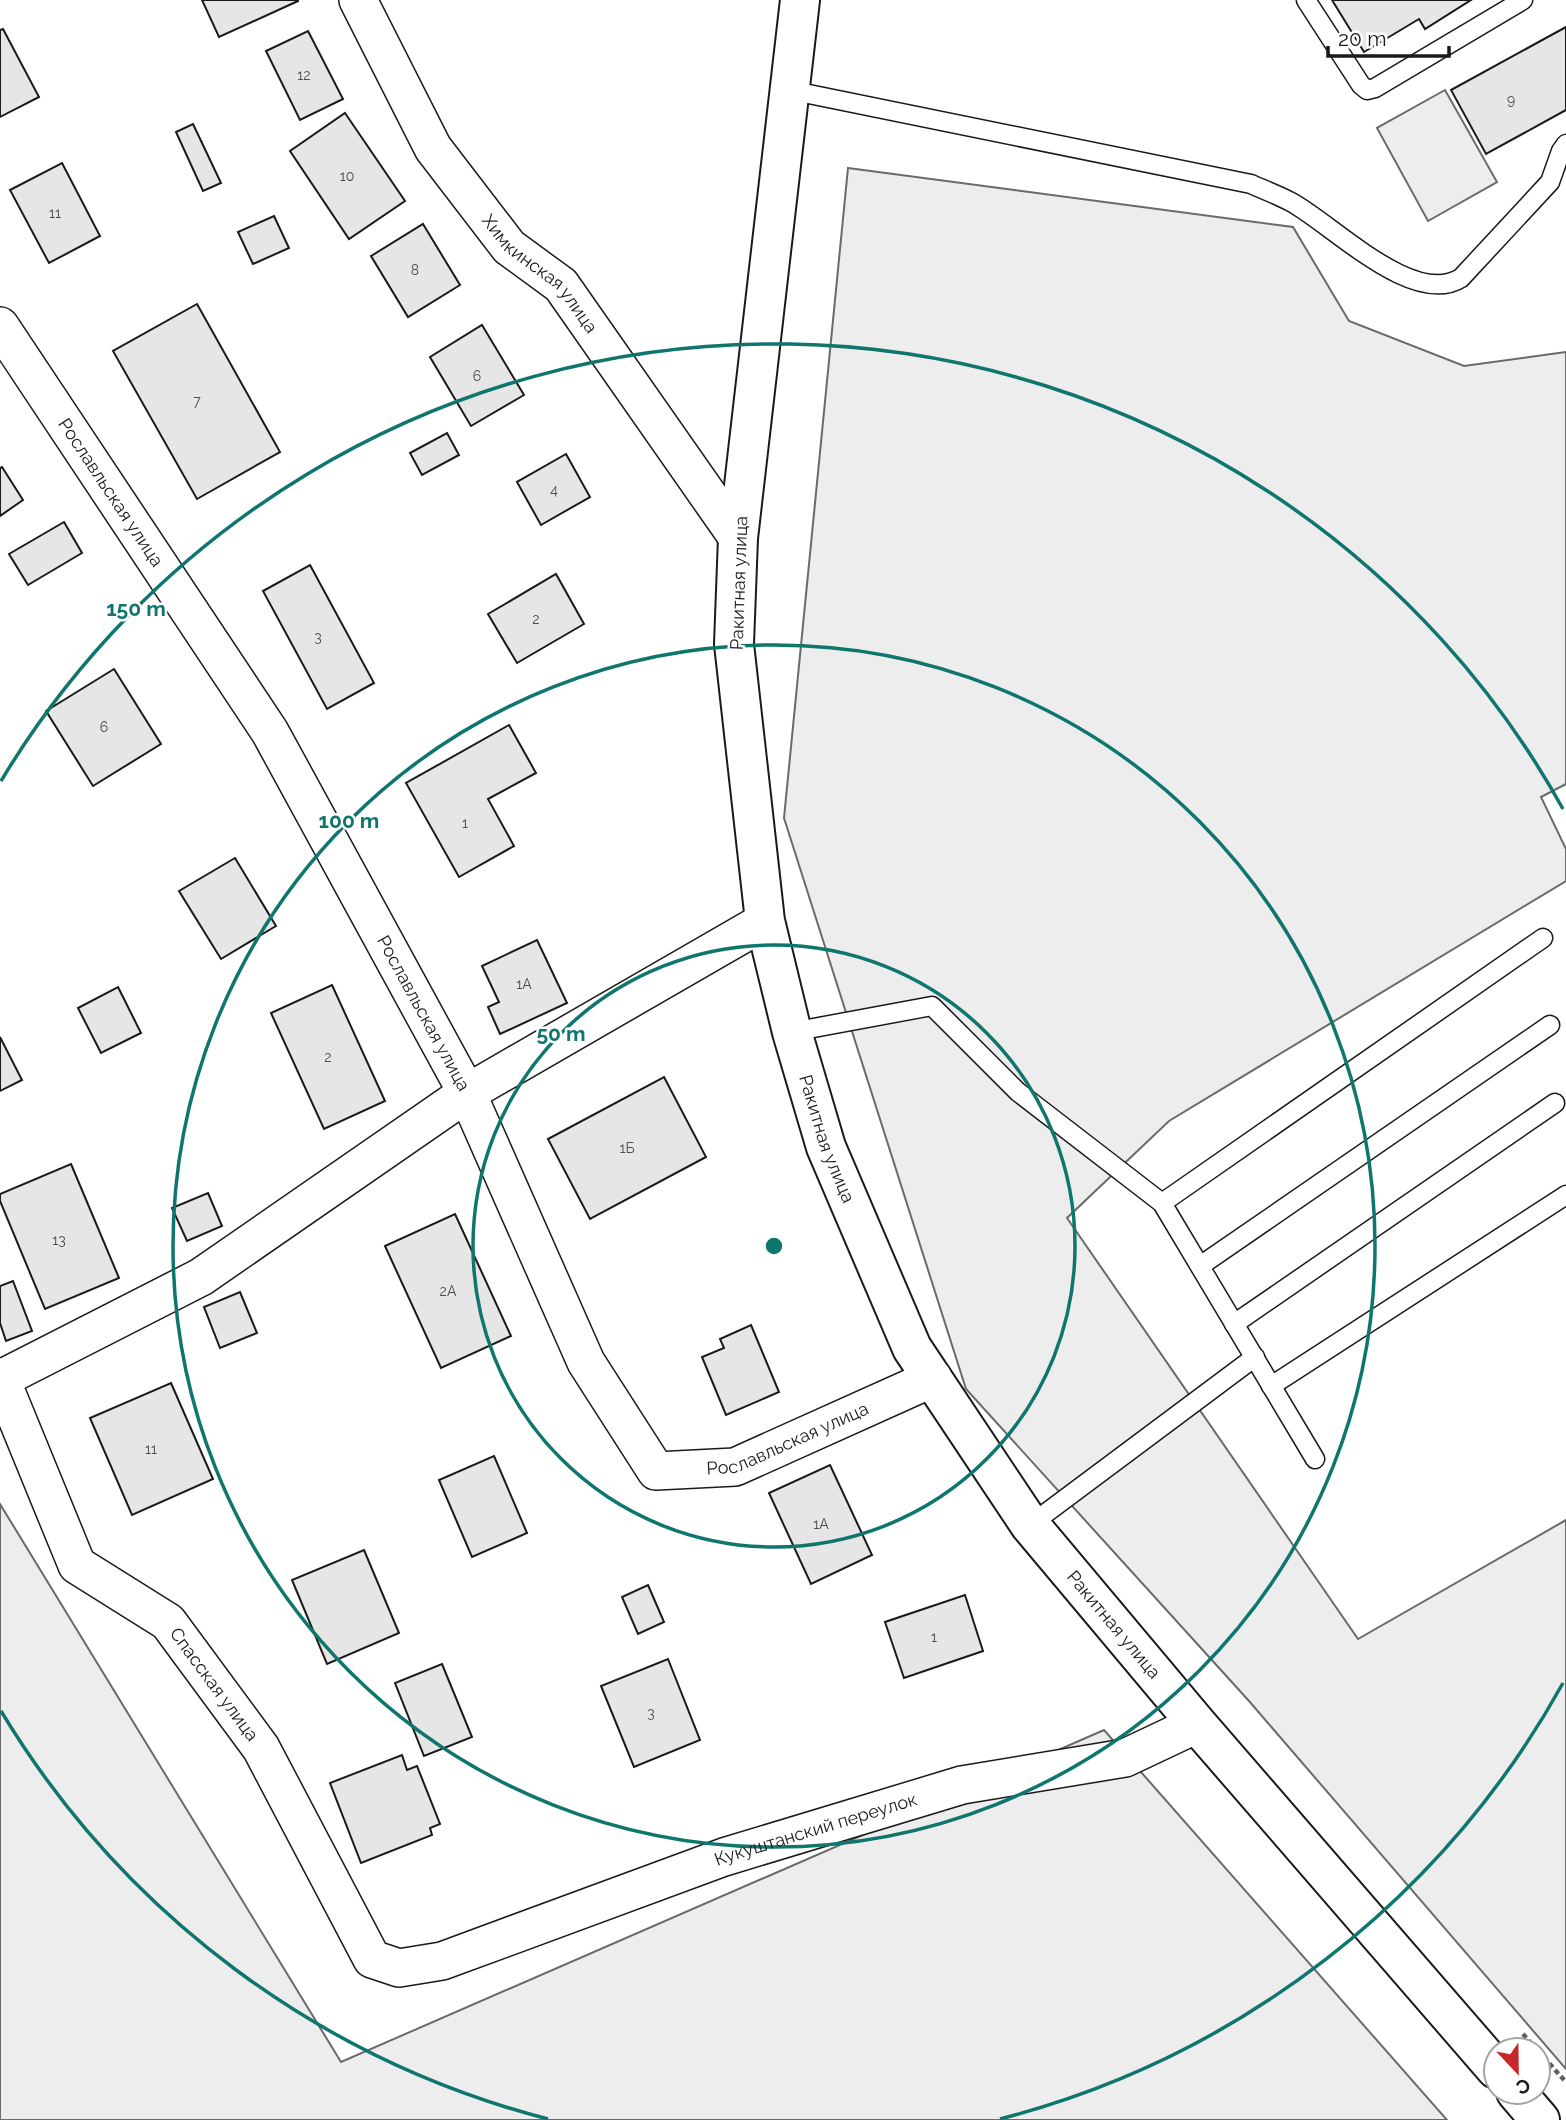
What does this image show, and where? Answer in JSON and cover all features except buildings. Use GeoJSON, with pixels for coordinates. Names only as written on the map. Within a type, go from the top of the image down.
{"type":"FeatureCollection","features":[{"type":"Feature","properties":{"kind":"street","name":"Химкинская улица"},"geometry":{"type":"LineString","coordinates":[[358,0],[433,148],[509,247],[561,285],[738,537]]}},
{"type":"Feature","properties":{"kind":"street","name":"Ракитная улица"},"geometry":{"type":"LineString","coordinates":[[800,0],[738,537],[734,644],[765,921],[792,1032],[826,1147],[912,1348],[1030,1525],[1197,1724],[1482,2053]]}},
{"type":"Feature","properties":{"kind":"street","name":"Рославльская улица"},"geometry":{"type":"LineString","coordinates":[[0,326],[271,732],[467,1093],[586,1362],[656,1471],[735,1467],[933,1378]]}},
{"type":"Feature","properties":{"kind":"street"},"geometry":{"type":"LineString","coordinates":[[0,1378],[201,1277],[467,1093],[765,921]]}},
{"type":"Feature","properties":{"kind":"street","name":"Спасская улица"},"geometry":{"type":"LineString","coordinates":[[0,1378],[77,1565],[168,1622],[261,1748],[372,1959],[398,1968],[442,1961]]}},
{"type":"Feature","properties":{"kind":"street","name":"Кукуштанский переулок"},"geometry":{"type":"LineString","coordinates":[[442,1961],[724,1857],[962,1785],[1125,1758],[1197,1724]]}},
{"type":"Feature","properties":{"kind":"street"},"geometry":{"type":"LineString","coordinates":[[1528,2106],[1540,2120]]}},
{"type":"Feature","properties":{"kind":"lane"},"geometry":{"type":"LineString","coordinates":[[1306,0],[1361,85],[1367,90],[1375,89],[1523,0]]}},
{"type":"Feature","properties":{"kind":"lane"},"geometry":{"type":"LineString","coordinates":[[789,90],[1251,184],[1292,202],[1401,277],[1441,285],[1451,284],[1461,278],[1550,182],[1566,144]]}},
{"type":"Feature","properties":{"kind":"lane"},"geometry":{"type":"LineString","coordinates":[[1162,1203],[1543,938]]}},
{"type":"Feature","properties":{"kind":"lane"},"geometry":{"type":"LineString","coordinates":[[792,1032],[932,1006],[1018,1092],[1162,1203],[1315,1459]]}},
{"type":"Feature","properties":{"kind":"lane"},"geometry":{"type":"LineString","coordinates":[[1200,1266],[1550,1025]]}},
{"type":"Feature","properties":{"kind":"lane"},"geometry":{"type":"LineString","coordinates":[[1234,1324],[1555,1103]]}},
{"type":"Feature","properties":{"kind":"lane"},"geometry":{"type":"LineString","coordinates":[[1271,1386],[1566,1195]]}},
{"type":"Feature","properties":{"kind":"lane"},"geometry":{"type":"LineString","coordinates":[[1030,1525],[1255,1357]]}},
{"type":"Feature","properties":{"kind":"path"},"geometry":{"type":"LineString","coordinates":[[1552,2066],[1566,2082]]}},
{"type":"Feature","properties":{"kind":"shaded area"},"geometry":{"type":"Polygon","coordinates":[[[1445,90],[1497,182],[1428,221],[1377,128],[1445,90]]]}},
{"type":"Feature","properties":{"kind":"shaded area"},"geometry":{"type":"Polygon","coordinates":[[[848,168],[1293,227],[1349,321],[1464,366],[1566,352],[1566,784],[1541,797],[1566,849],[1566,881],[1169,1121],[1067,1218],[1358,1639],[1566,1520],[1566,2069],[1552,2053],[1552,2036],[1538,2036],[1249,1701],[966,1389],[784,818],[848,168]]]}},
{"type":"Feature","properties":{"kind":"shaded area"},"geometry":{"type":"Polygon","coordinates":[[[0,1504],[341,2062],[1104,1730],[1447,2120],[0,2120],[0,1504]]]}}]}
